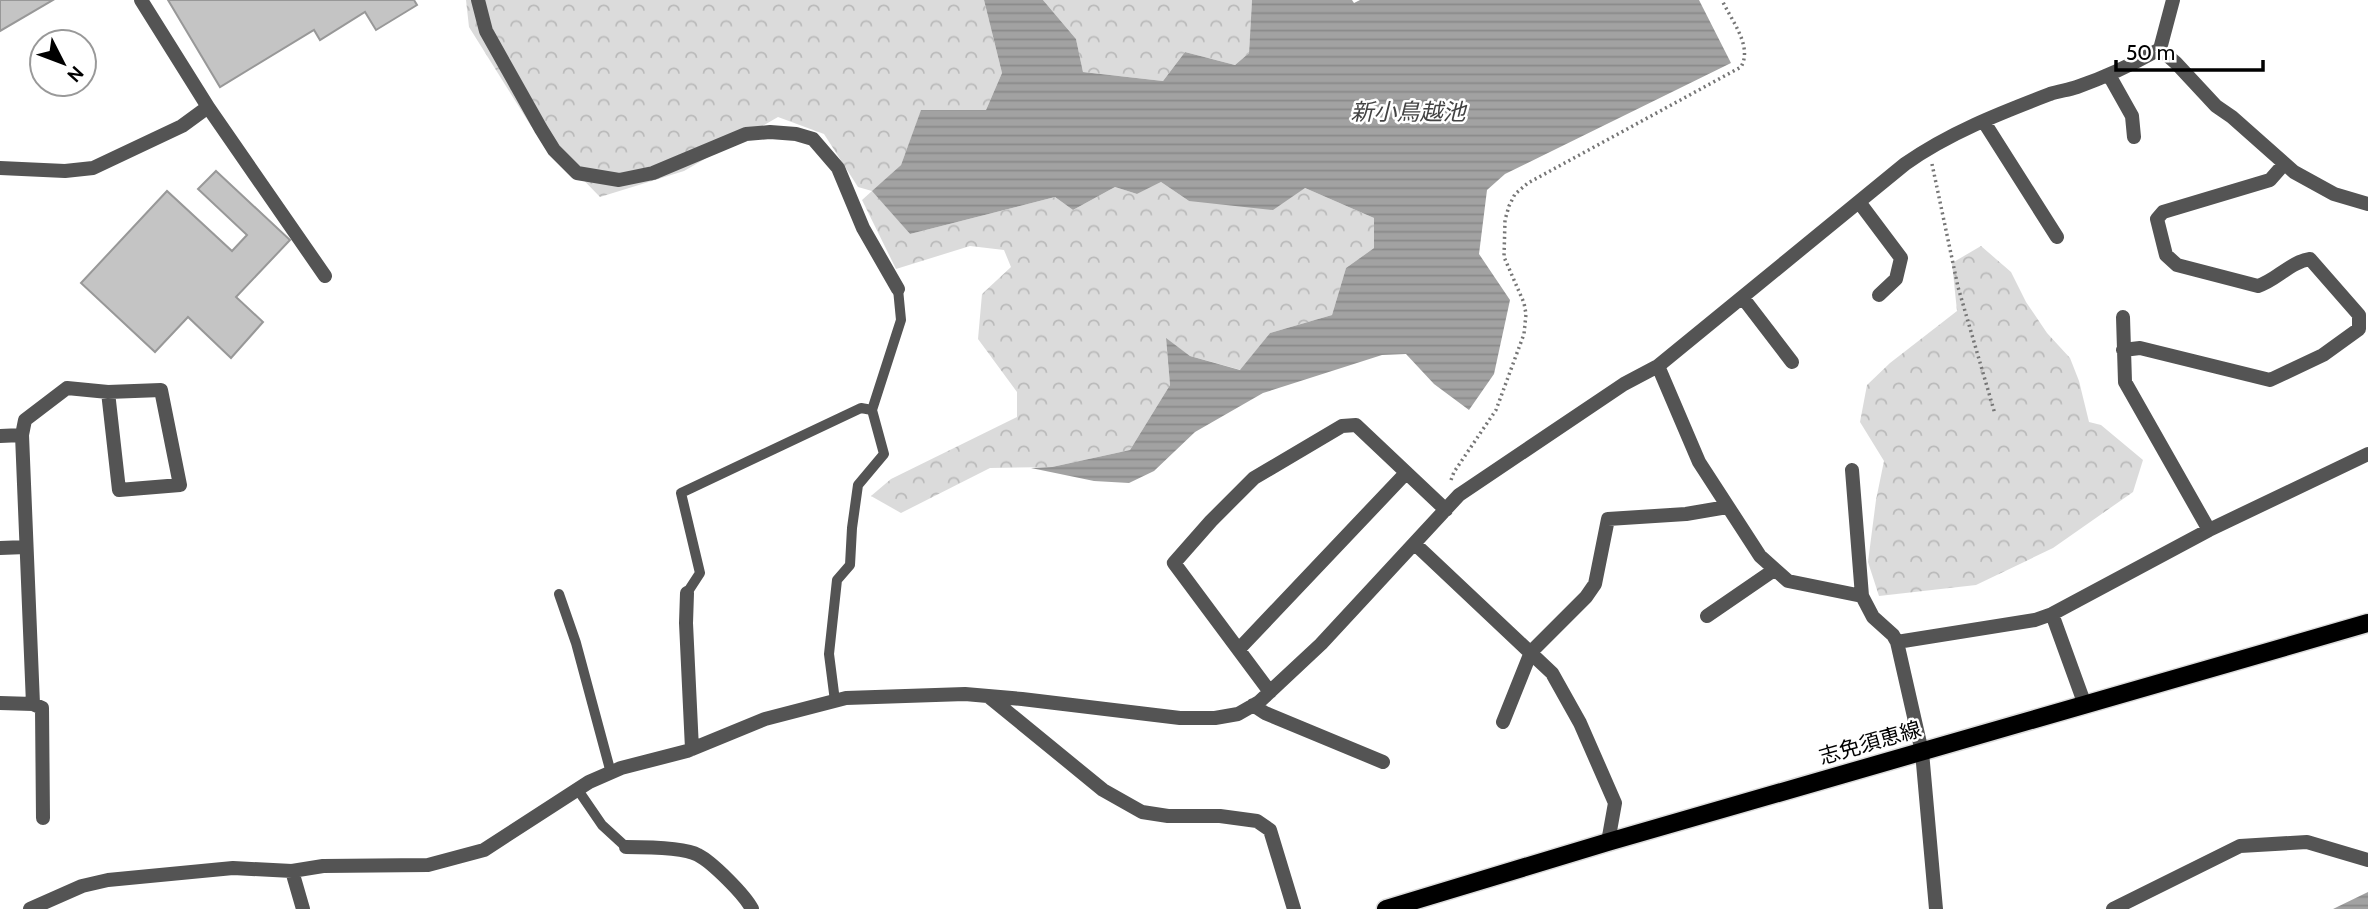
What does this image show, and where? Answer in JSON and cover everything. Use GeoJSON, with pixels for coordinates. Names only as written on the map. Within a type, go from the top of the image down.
{"type":"FeatureCollection","features":[{"type":"Feature","properties":{"kind":"main road","name":"志免須恵線"},"geometry":{"type":"LineString","coordinates":[[1386,909],[1608,842],[2368,623]]}},
{"type":"Feature","properties":{"kind":"street"},"geometry":{"type":"LineString","coordinates":[[141,0],[208,107],[325,276]]}},
{"type":"Feature","properties":{"kind":"street"},"geometry":{"type":"LineString","coordinates":[[478,0],[486,31],[541,129],[554,150],[577,173],[619,180],[653,173],[746,134],[770,132],[796,134],[813,139],[838,168],[863,228],[898,289]]}},
{"type":"Feature","properties":{"kind":"street"},"geometry":{"type":"LineString","coordinates":[[30,909],[82,886],[108,880],[233,867],[292,870],[323,866],[428,865],[484,850],[578,790],[611,773],[692,749],[765,719],[846,698],[965,694],[1180,718],[1214,718],[1238,713],[1270,692],[1321,644],[1459,495],[1624,384],[1658,366],[1929,147],[2054,92],[2072,89],[2109,75],[2160,49],[2173,0]]}},
{"type":"Feature","properties":{"kind":"street"},"geometry":{"type":"LineString","coordinates":[[2160,49],[2176,62],[2216,106],[2284,164],[2316,186],[2368,204]]}},
{"type":"Feature","properties":{"kind":"street"},"geometry":{"type":"LineString","coordinates":[[2109,75],[2132,116],[2134,137]]}},
{"type":"Feature","properties":{"kind":"street"},"geometry":{"type":"LineString","coordinates":[[0,168],[65,171],[93,168],[181,126],[208,107]]}},
{"type":"Feature","properties":{"kind":"street"},"geometry":{"type":"LineString","coordinates":[[1984,122],[2057,237]]}},
{"type":"Feature","properties":{"kind":"street"},"geometry":{"type":"LineString","coordinates":[[2123,350],[2140,348],[2270,380],[2323,355],[2359,329],[2360,315],[2310,258],[2298,261],[2267,283],[2258,286],[2176,265],[2166,255],[2157,219],[2163,212],[2270,180],[2284,164]]}},
{"type":"Feature","properties":{"kind":"street"},"geometry":{"type":"LineString","coordinates":[[1858,202],[1901,258],[1896,279],[1879,295]]}},
{"type":"Feature","properties":{"kind":"street"},"geometry":{"type":"LineString","coordinates":[[1743,298],[1792,362]]}},
{"type":"Feature","properties":{"kind":"street"},"geometry":{"type":"LineString","coordinates":[[2123,317],[2126,382],[2209,530]]}},
{"type":"Feature","properties":{"kind":"street"},"geometry":{"type":"LineString","coordinates":[[1658,366],[1699,462],[1760,556],[1788,581],[1861,596]]}},
{"type":"Feature","properties":{"kind":"street"},"geometry":{"type":"LineString","coordinates":[[33,704],[22,435],[25,421],[67,388],[108,392],[161,390],[180,485],[119,489],[108,392]]}},
{"type":"Feature","properties":{"kind":"street"},"geometry":{"type":"LineString","coordinates":[[1270,692],[1174,563],[1212,521],[1254,478],[1342,426],[1356,425],[1446,510]]}},
{"type":"Feature","properties":{"kind":"street"},"geometry":{"type":"LineString","coordinates":[[0,436],[22,435]]}},
{"type":"Feature","properties":{"kind":"street"},"geometry":{"type":"LineString","coordinates":[[1897,642],[2035,620],[2052,614],[2209,530],[2368,454]]}},
{"type":"Feature","properties":{"kind":"street"},"geometry":{"type":"LineString","coordinates":[[1852,470],[1861,596],[1873,617],[1897,642],[1922,752],[1936,909]]}},
{"type":"Feature","properties":{"kind":"street"},"geometry":{"type":"LineString","coordinates":[[1239,649],[1405,474]]}},
{"type":"Feature","properties":{"kind":"street"},"geometry":{"type":"LineString","coordinates":[[1503,722],[1531,652],[1586,597],[1595,584],[1608,519],[1686,514],[1727,507]]}},
{"type":"Feature","properties":{"kind":"street"},"geometry":{"type":"LineString","coordinates":[[1415,544],[1552,673],[1580,723],[1615,803],[1608,842]]}},
{"type":"Feature","properties":{"kind":"street"},"geometry":{"type":"LineString","coordinates":[[0,548],[26,547]]}},
{"type":"Feature","properties":{"kind":"street"},"geometry":{"type":"LineString","coordinates":[[1707,616],[1774,570]]}},
{"type":"Feature","properties":{"kind":"street"},"geometry":{"type":"LineString","coordinates":[[687,593],[692,749]]}},
{"type":"Feature","properties":{"kind":"street"},"geometry":{"type":"LineString","coordinates":[[2052,614],[2085,705]]}},
{"type":"Feature","properties":{"kind":"street"},"geometry":{"type":"LineString","coordinates":[[988,696],[1103,790],[1142,812],[1168,816],[1220,816],[1258,821],[1264,825],[1270,830],[1294,909]]}},
{"type":"Feature","properties":{"kind":"street"},"geometry":{"type":"LineString","coordinates":[[0,703],[33,704],[42,708],[43,818]]}},
{"type":"Feature","properties":{"kind":"street"},"geometry":{"type":"LineString","coordinates":[[1253,705],[1265,713],[1383,762]]}},
{"type":"Feature","properties":{"kind":"street"},"geometry":{"type":"LineString","coordinates":[[2113,909],[2241,846],[2307,842],[2368,860]]}},
{"type":"Feature","properties":{"kind":"street"},"geometry":{"type":"LineString","coordinates":[[626,847],[697,854],[746,897],[752,909]]}},
{"type":"Feature","properties":{"kind":"street"},"geometry":{"type":"LineString","coordinates":[[292,870],[303,909]]}},
{"type":"Feature","properties":{"kind":"lane"},"geometry":{"type":"LineString","coordinates":[[835,701],[829,654],[837,580],[850,565],[852,527],[859,485],[884,454],[872,410],[901,320],[898,289]]}},
{"type":"Feature","properties":{"kind":"lane"},"geometry":{"type":"LineString","coordinates":[[687,593],[699,573],[681,493],[861,408],[872,410]]}},
{"type":"Feature","properties":{"kind":"lane"},"geometry":{"type":"LineString","coordinates":[[559,594],[576,643],[611,773]]}},
{"type":"Feature","properties":{"kind":"lane"},"geometry":{"type":"LineString","coordinates":[[578,790],[602,825],[626,847]]}},
{"type":"Feature","properties":{"kind":"path"},"geometry":{"type":"LineString","coordinates":[[1459,495],[1450,485],[1454,472],[1496,410],[1524,334],[1524,303],[1504,257],[1505,220],[1515,194],[1528,183],[1741,67],[1746,58],[1746,49],[1722,0]]}},
{"type":"Feature","properties":{"kind":"path"},"geometry":{"type":"LineString","coordinates":[[1929,147],[1958,287],[1995,414]]}},
{"type":"Feature","properties":{"kind":"green space"},"geometry":{"type":"Polygon","coordinates":[[[466,0],[984,0],[1002,73],[986,110],[921,111],[901,165],[873,191],[910,234],[1055,197],[1073,210],[1115,187],[1137,194],[1161,182],[1189,201],[1305,188],[1374,218],[1374,248],[1346,268],[1332,315],[1270,333],[1241,370],[1190,356],[1166,339],[1170,385],[1130,450],[1052,467],[990,468],[901,513],[871,496],[891,479],[1017,417],[1017,392],[978,339],[982,294],[1011,267],[1004,250],[970,246],[896,269],[862,200],[872,191],[858,187],[824,134],[778,117],[684,171],[600,197],[531,126],[469,27],[466,0]]]}},
{"type":"Feature","properties":{"kind":"green space"},"geometry":{"type":"Polygon","coordinates":[[[1043,0],[1252,0],[1249,53],[1235,65],[1185,52],[1163,81],[1083,72],[1076,39],[1043,0]]]}},
{"type":"Feature","properties":{"kind":"green space"},"geometry":{"type":"Polygon","coordinates":[[[1981,246],[2011,272],[2026,302],[2047,333],[2070,358],[2089,422],[2101,425],[2143,460],[2133,492],[2053,548],[1976,585],[1879,596],[1868,562],[1884,461],[1860,422],[1867,385],[1890,363],[1957,311],[1952,263],[1981,246]]]}},
{"type":"Feature","properties":{"kind":"water","name":"新小鳥越池"},"geometry":{"type":"Polygon","coordinates":[[[984,0],[1043,0],[1076,39],[1083,72],[1163,81],[1185,52],[1235,65],[1249,53],[1252,0],[1352,0],[1354,3],[1360,0],[1699,0],[1731,63],[1505,174],[1487,190],[1479,254],[1510,300],[1494,374],[1469,410],[1434,384],[1406,354],[1382,355],[1263,393],[1195,432],[1154,471],[1129,483],[1094,481],[1031,468],[1052,467],[1130,450],[1170,385],[1166,338],[1190,356],[1240,370],[1270,333],[1332,315],[1346,268],[1374,248],[1374,218],[1305,188],[1273,210],[1189,201],[1161,182],[1137,194],[1115,187],[1073,210],[1055,197],[910,234],[872,191],[901,165],[921,110],[986,110],[1002,73],[984,0]]]}},
{"type":"Feature","properties":{"kind":"water"},"geometry":{"type":"Polygon","coordinates":[[[2368,892],[2368,909],[2333,909],[2368,892]]]}},
{"type":"Feature","properties":{"kind":"building"},"geometry":{"type":"Polygon","coordinates":[[[0,0],[53,0],[0,31],[0,0]]]}},
{"type":"Feature","properties":{"kind":"building"},"geometry":{"type":"Polygon","coordinates":[[[168,0],[414,0],[417,5],[376,30],[365,12],[320,40],[314,30],[220,87],[168,0]]]}},
{"type":"Feature","properties":{"kind":"building"},"geometry":{"type":"Polygon","coordinates":[[[216,171],[290,240],[236,297],[263,322],[231,358],[188,317],[155,352],[81,283],[167,191],[232,251],[247,235],[198,189],[216,171]]]}}]}
